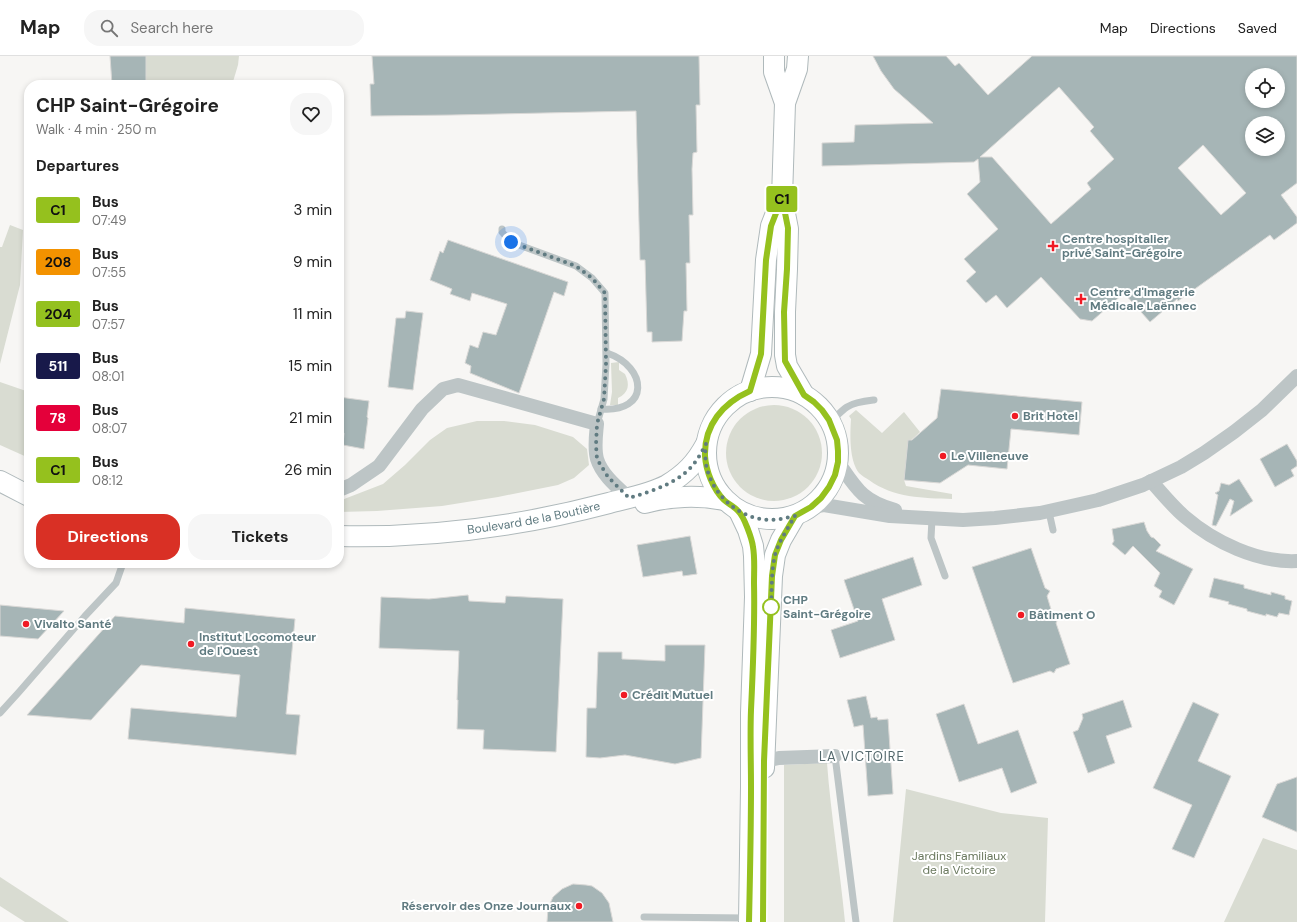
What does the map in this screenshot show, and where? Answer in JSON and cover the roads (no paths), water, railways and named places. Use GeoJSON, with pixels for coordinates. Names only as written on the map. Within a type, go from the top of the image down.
{"type":"FeatureCollection","features":[{"type":"Feature","properties":{"kind":"main road"},"geometry":{"type":"LineString","coordinates":[[774,56],[774,72],[784,103],[782,198],[788,228],[784,312],[784,355],[788,366],[804,395]]}},
{"type":"Feature","properties":{"kind":"main road"},"geometry":{"type":"LineString","coordinates":[[784,103],[797,69],[798,56]]}},
{"type":"Feature","properties":{"kind":"main road"},"geometry":{"type":"LineString","coordinates":[[750,391],[761,354],[766,260],[771,226],[782,198]]}},
{"type":"Feature","properties":{"kind":"main road"},"geometry":{"type":"LineString","coordinates":[[764,388],[777,388],[791,390],[804,395],[822,410],[830,422],[837,440],[838,462],[835,475],[829,487],[821,498],[803,511],[781,519],[767,520],[739,512],[724,500],[710,480],[705,456],[706,444],[713,421],[720,411],[734,399],[750,391],[764,388]]}},
{"type":"Feature","properties":{"kind":"main road","name":"Boulevard de la Boutière"},"geometry":{"type":"LineString","coordinates":[[344,536],[400,534],[476,528],[539,519],[629,498],[666,485],[686,472],[698,458],[706,444]]}},
{"type":"Feature","properties":{"kind":"main road"},"geometry":{"type":"LineString","coordinates":[[0,481],[24,493]]}},
{"type":"Feature","properties":{"kind":"main road","name":"Boulevard de la Boutière"},"geometry":{"type":"LineString","coordinates":[[344,546],[400,545],[470,539],[512,533],[578,521],[649,502],[670,498],[711,497],[724,500]]}},
{"type":"Feature","properties":{"kind":"main road"},"geometry":{"type":"LineString","coordinates":[[753,921],[772,759],[772,576],[775,555],[781,540],[803,511]]}},
{"type":"Feature","properties":{"kind":"main road"},"geometry":{"type":"LineString","coordinates":[[739,512],[748,530],[753,546],[754,556],[751,713],[753,921]]}},
{"type":"Feature","properties":{"kind":"street"},"geometry":{"type":"LineString","coordinates":[[803,511],[824,505],[890,516],[963,520],[1048,512],[1098,500],[1143,485],[1181,467],[1234,432],[1262,410],[1297,376]]}},
{"type":"Feature","properties":{"kind":"street"},"geometry":{"type":"LineString","coordinates":[[344,488],[351,485],[379,466],[422,409],[443,389],[458,384],[597,424],[597,459],[608,477],[629,498]]}},
{"type":"Feature","properties":{"kind":"street"},"geometry":{"type":"LineString","coordinates":[[838,462],[857,489],[865,497],[882,506],[931,519]]}},
{"type":"Feature","properties":{"kind":"street"},"geometry":{"type":"LineString","coordinates":[[1151,481],[1184,517],[1219,541],[1258,556],[1297,561]]}},
{"type":"Feature","properties":{"kind":"street"},"geometry":{"type":"LineString","coordinates":[[772,759],[835,756]]}},
{"type":"Feature","properties":{"kind":"lane"},"geometry":{"type":"LineString","coordinates":[[502,229],[502,232],[511,242],[576,266],[592,278],[605,293],[607,353],[604,399],[597,424]]}},
{"type":"Feature","properties":{"kind":"lane"},"geometry":{"type":"LineString","coordinates":[[601,409],[613,410],[622,408],[634,400],[638,390],[638,381],[634,372],[623,361],[607,353]]}},
{"type":"Feature","properties":{"kind":"lane"},"geometry":{"type":"LineString","coordinates":[[830,422],[846,407],[858,402],[874,400]]}},
{"type":"Feature","properties":{"kind":"lane"},"geometry":{"type":"LineString","coordinates":[[1048,512],[1053,530]]}},
{"type":"Feature","properties":{"kind":"lane"},"geometry":{"type":"LineString","coordinates":[[931,519],[932,538],[945,576]]}},
{"type":"Feature","properties":{"kind":"lane"},"geometry":{"type":"LineString","coordinates":[[0,713],[116,583],[121,568]]}},
{"type":"Feature","properties":{"kind":"lane"},"geometry":{"type":"LineString","coordinates":[[835,756],[856,922]]}},
{"type":"Feature","properties":{"kind":"lane"},"geometry":{"type":"LineString","coordinates":[[644,917],[753,921]]}},
{"type":"Feature","properties":{"kind":"place","name":"Centre hospitalier privé Saint-Grégoire"},"geometry":{"type":"Point","coordinates":[1053,246]}},
{"type":"Feature","properties":{"kind":"place","name":"Centre d'Imagerie Médicale Laënnec"},"geometry":{"type":"Point","coordinates":[1081,299]}},
{"type":"Feature","properties":{"kind":"place","name":"Brit Hotel"},"geometry":{"type":"Point","coordinates":[1015,416]}},
{"type":"Feature","properties":{"kind":"place","name":"Le Villeneuve"},"geometry":{"type":"Point","coordinates":[943,456]}},
{"type":"Feature","properties":{"kind":"place","name":"CHP Saint-Grégoire"},"geometry":{"type":"Point","coordinates":[771,607]}},
{"type":"Feature","properties":{"kind":"place","name":"Bâtiment O"},"geometry":{"type":"Point","coordinates":[1021,615]}},
{"type":"Feature","properties":{"kind":"place","name":"Vivalto Santé"},"geometry":{"type":"Point","coordinates":[26,624]}},
{"type":"Feature","properties":{"kind":"place","name":"Institut Locomoteur de l'Ouest"},"geometry":{"type":"Point","coordinates":[191,644]}},
{"type":"Feature","properties":{"kind":"place","name":"Crédit Mutuel"},"geometry":{"type":"Point","coordinates":[624,695]}},
{"type":"Feature","properties":{"kind":"place","name":"Réservoir des Onze Journaux"},"geometry":{"type":"Point","coordinates":[579,906]}},
{"type":"Feature","properties":{"kind":"district","name":"LA VICTOIRE"},"geometry":{"type":"Point","coordinates":[862,756]}},
{"type":"Feature","properties":{"kind":"park label","name":"Jardins Familiaux de la Victoire"},"geometry":{"type":"Point","coordinates":[959,863]}}]}
